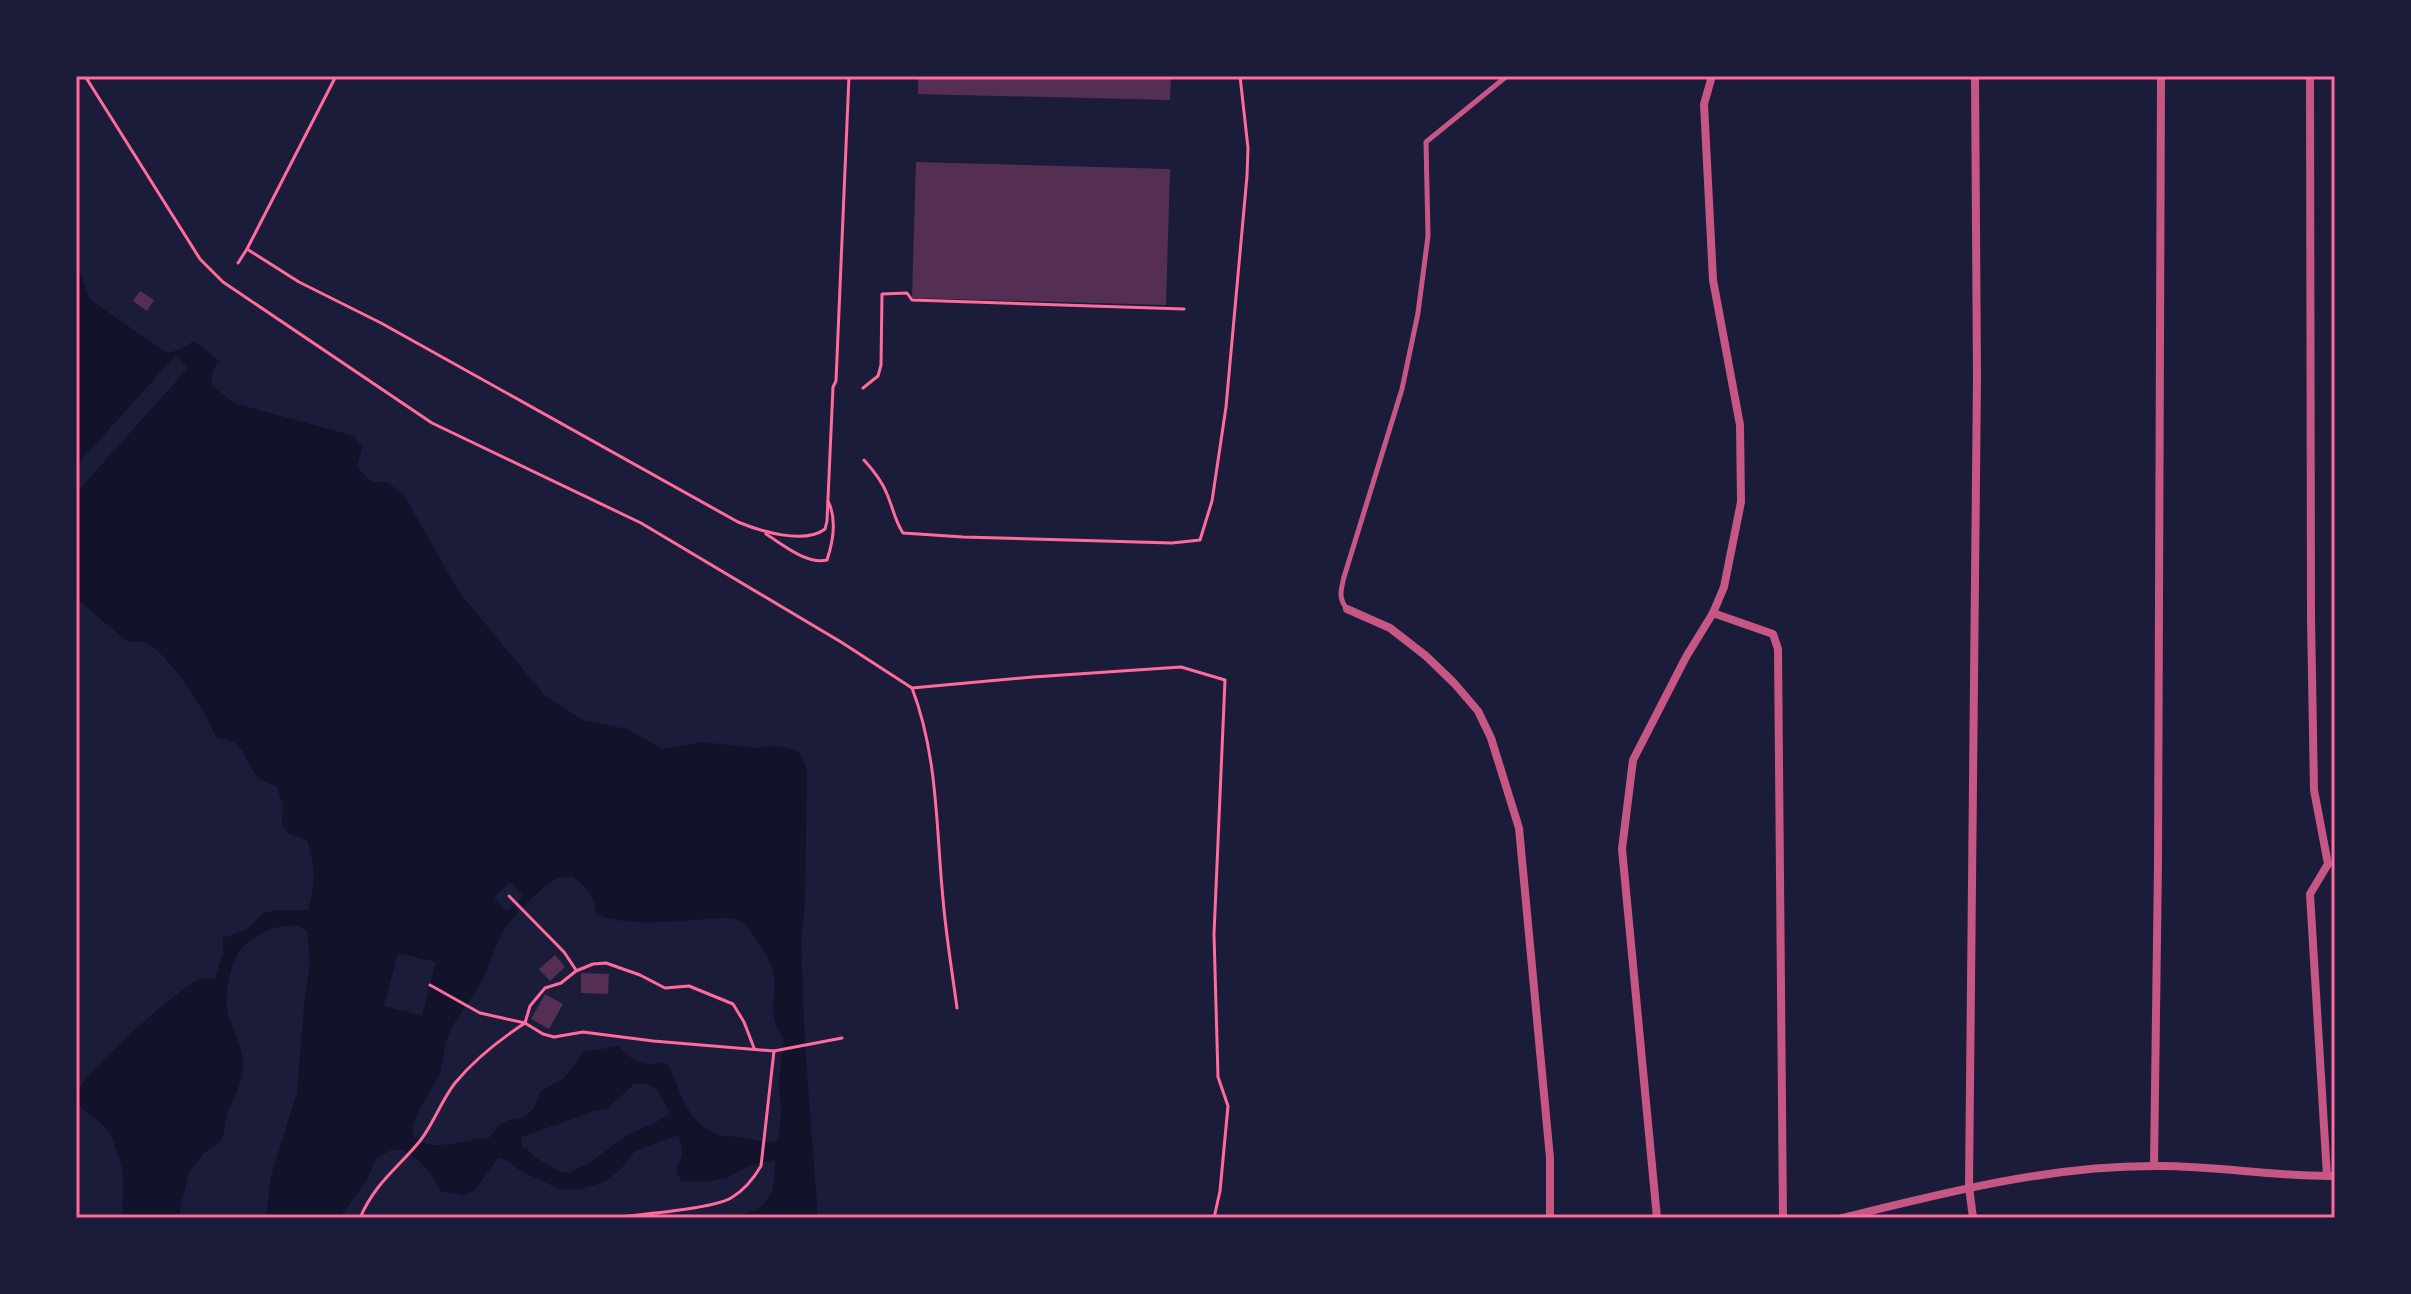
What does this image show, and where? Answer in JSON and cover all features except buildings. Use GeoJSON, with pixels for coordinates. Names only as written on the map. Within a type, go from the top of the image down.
{"type":"FeatureCollection","features":[{"type":"Feature","properties":{"kind":"street"},"geometry":{"type":"LineString","coordinates":[[1657,1218],[1622,849],[1633,760],[1724,587],[1741,502],[1740,425],[1713,280],[1704,104],[1712,76]]}},
{"type":"Feature","properties":{"kind":"street"},"geometry":{"type":"LineString","coordinates":[[1973,1218],[1969,1187],[1977,377],[1975,76]]}},
{"type":"Feature","properties":{"kind":"street"},"geometry":{"type":"LineString","coordinates":[[2154,1166],[2161,76]]}},
{"type":"Feature","properties":{"kind":"street"},"geometry":{"type":"LineString","coordinates":[[1842,1218],[1969,1187],[2076,1170],[2154,1166],[2331,1176],[2310,894],[2328,864],[2314,790],[2310,76]]}},
{"type":"Feature","properties":{"kind":"street"},"geometry":{"type":"LineString","coordinates":[[1347,609],[1390,628],[1426,656],[1478,711],[1491,738],[1519,828],[1550,1158],[1550,1218]]}},
{"type":"Feature","properties":{"kind":"street"},"geometry":{"type":"LineString","coordinates":[[1713,613],[1773,634],[1778,649],[1783,1218]]}},
{"type":"Feature","properties":{"kind":"lane"},"geometry":{"type":"LineString","coordinates":[[1347,609],[1340,595],[1342,586],[1402,389],[1418,313],[1428,236],[1426,142],[1507,76]]}},
{"type":"Feature","properties":{"kind":"path"},"geometry":{"type":"LineString","coordinates":[[85,76],[200,259],[223,282],[432,423],[641,523],[912,688],[923,715],[935,778],[943,899],[957,1008]]}},
{"type":"Feature","properties":{"kind":"path"},"geometry":{"type":"LineString","coordinates":[[238,263],[336,76]]}},
{"type":"Feature","properties":{"kind":"path"},"geometry":{"type":"LineString","coordinates":[[764,533],[818,535],[825,529],[833,387],[836,381],[849,76]]}},
{"type":"Feature","properties":{"kind":"path"},"geometry":{"type":"LineString","coordinates":[[864,460],[879,477],[903,533],[1172,543],[1200,540],[1212,501],[1226,407],[1247,176],[1248,148],[1240,76]]}},
{"type":"Feature","properties":{"kind":"path"},"geometry":{"type":"LineString","coordinates":[[247,249],[299,282],[381,323],[738,522],[820,562],[827,560],[833,528],[828,501]]}},
{"type":"Feature","properties":{"kind":"path"},"geometry":{"type":"LineString","coordinates":[[863,388],[878,376],[881,365],[882,294],[907,293],[912,300],[1184,309]]}},
{"type":"Feature","properties":{"kind":"path"},"geometry":{"type":"LineString","coordinates":[[912,688],[1181,667],[1225,680],[1214,934],[1218,1077],[1228,1106],[1220,1191],[1214,1218]]}},
{"type":"Feature","properties":{"kind":"path"},"geometry":{"type":"LineString","coordinates":[[509,896],[564,952],[576,971]]}},
{"type":"Feature","properties":{"kind":"path"},"geometry":{"type":"LineString","coordinates":[[360,1218],[376,1188],[421,1139],[455,1083],[495,1042],[525,1023],[530,1006],[545,988],[561,983],[576,971],[606,963],[665,988],[689,986],[707,992],[733,1004],[754,1049]]}},
{"type":"Feature","properties":{"kind":"path"},"geometry":{"type":"LineString","coordinates":[[430,985],[480,1013],[525,1023],[554,1037],[583,1032],[774,1051],[842,1038]]}},
{"type":"Feature","properties":{"kind":"path"},"geometry":{"type":"LineString","coordinates":[[610,1218],[729,1199],[755,1176],[761,1166],[774,1051]]}},
{"type":"Feature","properties":{"kind":"shaded area"},"geometry":{"type":"Polygon","coordinates":[[[76,267],[79,268],[89,299],[167,353],[194,341],[218,360],[212,374],[212,386],[234,403],[354,436],[362,447],[357,467],[372,482],[387,482],[404,495],[459,592],[545,696],[585,721],[627,729],[662,749],[702,742],[755,748],[776,746],[798,751],[807,769],[805,903],[801,942],[805,1046],[818,1218],[723,1218],[748,1213],[763,1205],[773,1185],[775,1160],[750,1165],[729,1177],[706,1182],[681,1181],[677,1170],[682,1153],[679,1135],[635,1151],[620,1170],[602,1183],[575,1190],[557,1188],[498,1158],[475,1190],[462,1196],[442,1192],[429,1171],[416,1158],[401,1150],[392,1150],[376,1159],[367,1180],[339,1218],[266,1218],[271,1176],[297,1092],[310,962],[307,931],[299,927],[281,926],[247,943],[232,968],[226,1002],[243,1060],[239,1086],[227,1115],[222,1140],[204,1153],[189,1173],[178,1218],[123,1218],[123,1175],[118,1156],[106,1128],[77,1100],[82,1084],[130,1034],[170,1000],[196,981],[215,978],[223,954],[223,938],[247,929],[263,913],[308,910],[314,883],[313,868],[307,840],[289,834],[282,824],[283,806],[277,787],[260,779],[234,742],[216,737],[205,714],[171,665],[150,645],[128,642],[76,598],[76,267]],[[572,876],[552,881],[520,910],[503,932],[481,983],[450,1032],[439,1076],[414,1123],[414,1136],[420,1142],[439,1145],[489,1138],[499,1125],[524,1117],[534,1108],[540,1092],[564,1078],[584,1052],[619,1046],[639,1062],[668,1064],[687,1108],[711,1132],[764,1142],[778,1141],[781,1114],[779,1082],[784,1039],[775,1020],[771,965],[752,933],[742,923],[730,918],[650,922],[608,918],[596,914],[588,892],[572,876]],[[645,1083],[634,1084],[606,1110],[521,1137],[522,1148],[560,1172],[569,1173],[589,1163],[629,1134],[670,1113],[657,1089],[645,1083]]]}},
{"type":"Feature","properties":{"kind":"pier"},"geometry":{"type":"Polygon","coordinates":[[[175,356],[188,368],[76,493],[76,466],[175,356]]]}},
{"type":"Feature","properties":{"kind":"pier"},"geometry":{"type":"Polygon","coordinates":[[[510,882],[524,895],[518,901],[527,910],[522,915],[513,906],[507,911],[494,898],[510,882]]]}},
{"type":"Feature","properties":{"kind":"pier"},"geometry":{"type":"Polygon","coordinates":[[[398,953],[436,962],[422,1016],[384,1006],[398,953]]]}}]}
